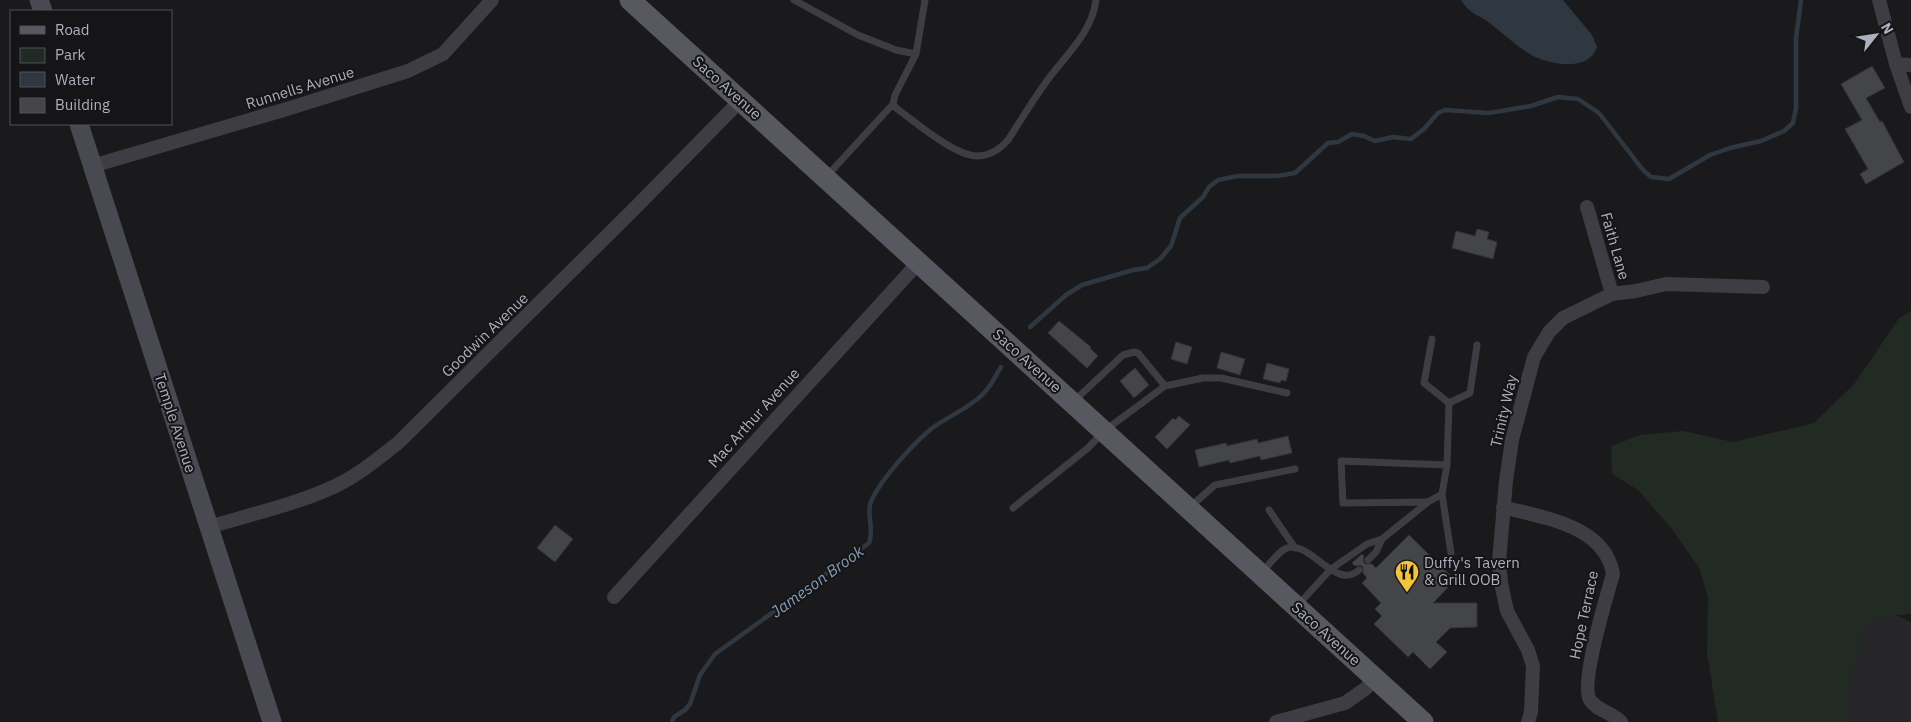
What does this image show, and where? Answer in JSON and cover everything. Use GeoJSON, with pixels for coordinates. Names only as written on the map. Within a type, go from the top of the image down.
{"type":"FeatureCollection","features":[{"type":"Feature","properties":{"kind":"main road","name":"Saco Avenue"},"geometry":{"type":"LineString","coordinates":[[630,0],[1423,722]]}},
{"type":"Feature","properties":{"kind":"street","name":"Runnells Avenue"},"geometry":{"type":"LineString","coordinates":[[92,166],[287,109],[408,71],[443,54],[492,0]]}},
{"type":"Feature","properties":{"kind":"street"},"geometry":{"type":"LineString","coordinates":[[1878,0],[1896,64],[1911,107]]}},
{"type":"Feature","properties":{"kind":"street"},"geometry":{"type":"LineString","coordinates":[[1896,64],[1911,65]]}},
{"type":"Feature","properties":{"kind":"street","name":"Goodwin Avenue"},"geometry":{"type":"LineString","coordinates":[[209,527],[332,487],[363,470],[398,443],[740,101]]}},
{"type":"Feature","properties":{"kind":"street","name":"Temple Avenue"},"geometry":{"type":"LineString","coordinates":[[79,125],[272,722]]}},
{"type":"Feature","properties":{"kind":"street","name":"Faith Lane"},"geometry":{"type":"LineString","coordinates":[[1587,207],[1612,294]]}},
{"type":"Feature","properties":{"kind":"street","name":"Mac Arthur Avenue"},"geometry":{"type":"LineString","coordinates":[[614,597],[919,262]]}},
{"type":"Feature","properties":{"kind":"street","name":"Trinity Way"},"geometry":{"type":"LineString","coordinates":[[1528,722],[1531,712],[1533,666],[1528,650],[1507,611],[1499,562],[1503,507],[1512,440],[1534,357],[1549,332],[1563,318],[1612,294],[1636,292],[1666,284],[1763,286]]}},
{"type":"Feature","properties":{"kind":"street","name":"Hope Terrace"},"geometry":{"type":"LineString","coordinates":[[1503,507],[1564,524],[1581,532],[1602,548],[1611,563],[1613,574],[1587,678],[1587,692],[1590,700],[1621,722]]}},
{"type":"Feature","properties":{"kind":"street"},"geometry":{"type":"LineString","coordinates":[[1276,722],[1345,703],[1365,689],[1376,678]]}},
{"type":"Feature","properties":{"kind":"lane"},"geometry":{"type":"LineString","coordinates":[[794,0],[858,35],[896,50],[916,54]]}},
{"type":"Feature","properties":{"kind":"lane"},"geometry":{"type":"LineString","coordinates":[[826,178],[894,104],[895,95],[916,54],[925,0]]}},
{"type":"Feature","properties":{"kind":"lane"},"geometry":{"type":"LineString","coordinates":[[894,104],[896,108],[912,120],[960,152],[977,156],[995,151],[1008,140],[1048,78],[1074,48],[1088,27],[1095,11],[1096,0]]}},
{"type":"Feature","properties":{"kind":"lane"},"geometry":{"type":"LineString","coordinates":[[1432,339],[1424,383],[1449,403]]}},
{"type":"Feature","properties":{"kind":"lane"},"geometry":{"type":"LineString","coordinates":[[1449,403],[1470,393],[1477,346]]}},
{"type":"Feature","properties":{"kind":"lane"},"geometry":{"type":"LineString","coordinates":[[1073,402],[1128,353],[1138,353],[1165,386]]}},
{"type":"Feature","properties":{"kind":"lane"},"geometry":{"type":"LineString","coordinates":[[1012,508],[1088,448],[1104,431],[1165,386],[1203,378],[1221,378],[1288,393]]}},
{"type":"Feature","properties":{"kind":"lane"},"geometry":{"type":"LineString","coordinates":[[1449,403],[1447,465],[1442,494],[1451,553]]}},
{"type":"Feature","properties":{"kind":"lane"},"geometry":{"type":"LineString","coordinates":[[1428,502],[1343,503],[1341,461],[1447,465]]}},
{"type":"Feature","properties":{"kind":"lane"},"geometry":{"type":"LineString","coordinates":[[1189,508],[1215,485],[1295,469]]}},
{"type":"Feature","properties":{"kind":"lane"},"geometry":{"type":"LineString","coordinates":[[1296,607],[1331,568],[1367,544],[1382,539],[1428,502],[1442,494]]}},
{"type":"Feature","properties":{"kind":"lane"},"geometry":{"type":"LineString","coordinates":[[1269,510],[1296,548]]}},
{"type":"Feature","properties":{"kind":"lane"},"geometry":{"type":"LineString","coordinates":[[1368,560],[1376,552],[1382,539]]}},
{"type":"Feature","properties":{"kind":"lane"},"geometry":{"type":"LineString","coordinates":[[1261,574],[1286,549],[1296,548],[1304,550],[1346,576],[1360,570]]}},
{"type":"Feature","properties":{"kind":"shaded area"},"geometry":{"type":"Polygon","coordinates":[[[1840,591],[1911,622],[1911,722],[1785,722],[1840,591]]]}},
{"type":"Feature","properties":{"kind":"green space"},"geometry":{"type":"Polygon","coordinates":[[[1911,311],[1911,614],[1878,617],[1863,629],[1849,689],[1847,722],[1718,722],[1707,653],[1708,597],[1699,568],[1672,529],[1638,490],[1612,474],[1611,446],[1640,435],[1683,431],[1733,442],[1814,423],[1855,383],[1899,318],[1911,311]]]}},
{"type":"Feature","properties":{"kind":"water"},"geometry":{"type":"Polygon","coordinates":[[[1461,0],[1563,0],[1592,35],[1597,47],[1593,55],[1578,63],[1559,64],[1541,59],[1515,44],[1487,21],[1472,12],[1461,0]]]}},
{"type":"Feature","properties":{"kind":"building"},"geometry":{"type":"Polygon","coordinates":[[[1872,66],[1885,88],[1866,98],[1880,122],[1882,121],[1904,162],[1866,184],[1860,174],[1868,169],[1845,129],[1862,120],[1841,84],[1872,66]]]}},
{"type":"Feature","properties":{"kind":"building"},"geometry":{"type":"Polygon","coordinates":[[[1477,229],[1489,232],[1487,239],[1497,242],[1493,259],[1452,248],[1456,231],[1475,236],[1477,229]]]}},
{"type":"Feature","properties":{"kind":"building"},"geometry":{"type":"Polygon","coordinates":[[[1059,321],[1091,347],[1098,356],[1087,368],[1048,333],[1059,321]]]}},
{"type":"Feature","properties":{"kind":"building"},"geometry":{"type":"Polygon","coordinates":[[[1176,342],[1192,347],[1187,364],[1171,359],[1176,342]]]}},
{"type":"Feature","properties":{"kind":"building"},"geometry":{"type":"Polygon","coordinates":[[[1221,352],[1245,359],[1240,375],[1217,368],[1221,352]]]}},
{"type":"Feature","properties":{"kind":"building"},"geometry":{"type":"Polygon","coordinates":[[[1267,363],[1289,369],[1286,381],[1281,380],[1280,383],[1263,379],[1267,363]]]}},
{"type":"Feature","properties":{"kind":"building"},"geometry":{"type":"Polygon","coordinates":[[[1135,368],[1149,385],[1134,398],[1120,381],[1135,368]]]}},
{"type":"Feature","properties":{"kind":"building"},"geometry":{"type":"Polygon","coordinates":[[[1179,416],[1190,425],[1167,449],[1155,437],[1173,418],[1175,420],[1179,416]]]}},
{"type":"Feature","properties":{"kind":"building"},"geometry":{"type":"Polygon","coordinates":[[[1288,436],[1292,453],[1261,460],[1260,456],[1230,463],[1229,460],[1199,467],[1195,450],[1226,443],[1227,446],[1257,439],[1258,443],[1288,436]]]}},
{"type":"Feature","properties":{"kind":"building"},"geometry":{"type":"Polygon","coordinates":[[[555,525],[573,539],[555,562],[537,548],[555,525]]]}},
{"type":"Feature","properties":{"kind":"building","name":"Duffy's Tavern & Grill OOB"},"geometry":{"type":"Polygon","coordinates":[[[1409,535],[1455,580],[1433,603],[1477,603],[1477,627],[1450,628],[1436,642],[1447,652],[1430,669],[1413,652],[1408,657],[1374,624],[1382,616],[1375,609],[1381,603],[1362,583],[1367,578],[1363,573],[1363,567],[1360,565],[1355,566],[1352,563],[1362,554],[1365,564],[1372,564],[1376,568],[1409,535]]]}},
{"type":"Feature","properties":{"kind":"waterway","name":"Jameson Brook"},"geometry":{"type":"LineString","coordinates":[[1030,327],[1066,295],[1082,285],[1133,270],[1147,268],[1160,259],[1171,246],[1180,218],[1218,180],[1238,176],[1277,176],[1295,173],[1328,143],[1338,142],[1352,134],[1364,136],[1375,141],[1393,137],[1411,139],[1424,129],[1438,113],[1445,110],[1489,113],[1531,106],[1558,97],[1578,99],[1599,113],[1643,170],[1651,177],[1669,179],[1710,155],[1761,141],[1784,131],[1793,123],[1796,108],[1796,38],[1801,0]]}},
{"type":"Feature","properties":{"kind":"waterway","name":"Jameson Brook"},"geometry":{"type":"LineString","coordinates":[[672,722],[674,717],[685,710],[690,704],[700,675],[715,654],[869,543],[871,537],[870,505],[877,490],[890,471],[931,429],[972,403],[984,393],[1001,367]]}},
{"type":"Feature","properties":{"kind":"place","name":"Duffy's Tavern & Grill OOB"},"geometry":{"type":"Point","coordinates":[1407,593]}}]}
